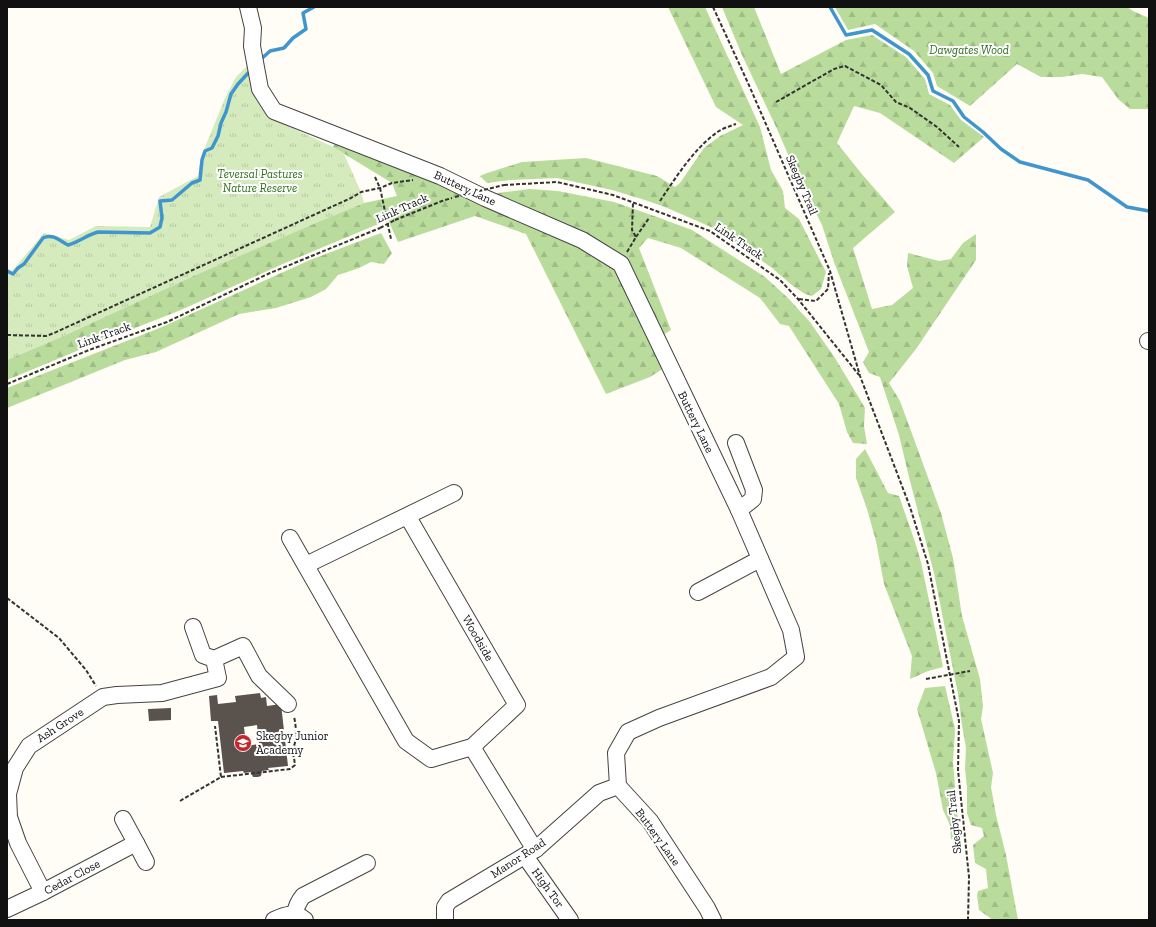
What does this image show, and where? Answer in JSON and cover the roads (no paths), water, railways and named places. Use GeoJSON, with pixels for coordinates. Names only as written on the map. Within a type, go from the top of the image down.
{"type":"FeatureCollection","features":[{"type":"Feature","properties":{"kind":"street","name":"Buttery Lane"},"geometry":{"type":"LineString","coordinates":[[248,7],[253,28],[252,46],[260,89],[274,111],[440,176],[485,198],[582,240],[621,264],[739,510],[791,630],[796,657],[771,677],[659,718],[628,732],[616,753],[618,786],[650,822],[707,908],[713,920]]}},
{"type":"Feature","properties":{"kind":"street"},"geometry":{"type":"LineString","coordinates":[[736,443],[754,490],[753,499],[739,510]]}},
{"type":"Feature","properties":{"kind":"street"},"geometry":{"type":"LineString","coordinates":[[306,565],[454,494]]}},
{"type":"Feature","properties":{"kind":"street","name":"Woodside"},"geometry":{"type":"LineString","coordinates":[[290,538],[406,741],[431,760],[472,747],[517,705],[408,517]]}},
{"type":"Feature","properties":{"kind":"street"},"geometry":{"type":"LineString","coordinates":[[698,592],[760,559]]}},
{"type":"Feature","properties":{"kind":"street"},"geometry":{"type":"LineString","coordinates":[[193,627],[203,655],[214,659],[243,646],[259,676],[288,704]]}},
{"type":"Feature","properties":{"kind":"street","name":"Ash Grove"},"geometry":{"type":"LineString","coordinates":[[43,892],[18,842],[9,817],[8,794],[16,768],[29,746],[103,697],[162,693],[218,678],[214,659]]}},
{"type":"Feature","properties":{"kind":"street"},"geometry":{"type":"LineString","coordinates":[[472,747],[532,845],[530,852]]}},
{"type":"Feature","properties":{"kind":"street","name":"Manor Road"},"geometry":{"type":"LineString","coordinates":[[445,920],[445,907],[449,901],[530,852],[599,793],[618,786]]}},
{"type":"Feature","properties":{"kind":"street"},"geometry":{"type":"LineString","coordinates":[[123,819],[146,862]]}},
{"type":"Feature","properties":{"kind":"street","name":"Cedar Close"},"geometry":{"type":"LineString","coordinates":[[7,909],[43,892],[136,843]]}},
{"type":"Feature","properties":{"kind":"street","name":"High Tor"},"geometry":{"type":"LineString","coordinates":[[530,852],[570,920]]}},
{"type":"Feature","properties":{"kind":"street"},"geometry":{"type":"LineString","coordinates":[[274,920],[283,915],[300,917],[297,906],[304,896],[367,863]]}},
{"type":"Feature","properties":{"kind":"waterway"},"geometry":{"type":"LineString","coordinates":[[259,61],[270,51],[284,48],[293,38],[306,29],[303,13],[314,7]]}},
{"type":"Feature","properties":{"kind":"waterway"},"geometry":{"type":"LineString","coordinates":[[830,7],[846,35],[872,30],[909,54],[928,75],[933,91],[953,101],[964,117],[1001,149],[1020,162],[1088,180],[1127,207],[1149,211]]}},
{"type":"Feature","properties":{"kind":"waterway"},"geometry":{"type":"LineString","coordinates":[[7,271],[13,274],[24,264],[43,238],[50,236],[68,245],[98,232],[150,233],[160,227],[162,218],[160,201],[172,200],[192,183],[200,180],[202,160],[205,151],[212,148],[218,136],[231,94],[251,70]]}},
{"type":"Feature","properties":{"kind":"place","name":"Skegby Junior Academy"},"geometry":{"type":"Point","coordinates":[243,743]}},
{"type":"Feature","properties":{"kind":"park label","name":"Dawgates Wood"},"geometry":{"type":"Point","coordinates":[969,50]}},
{"type":"Feature","properties":{"kind":"park label","name":"Teversal Pastures Nature Reserve"},"geometry":{"type":"Point","coordinates":[260,181]}}]}
